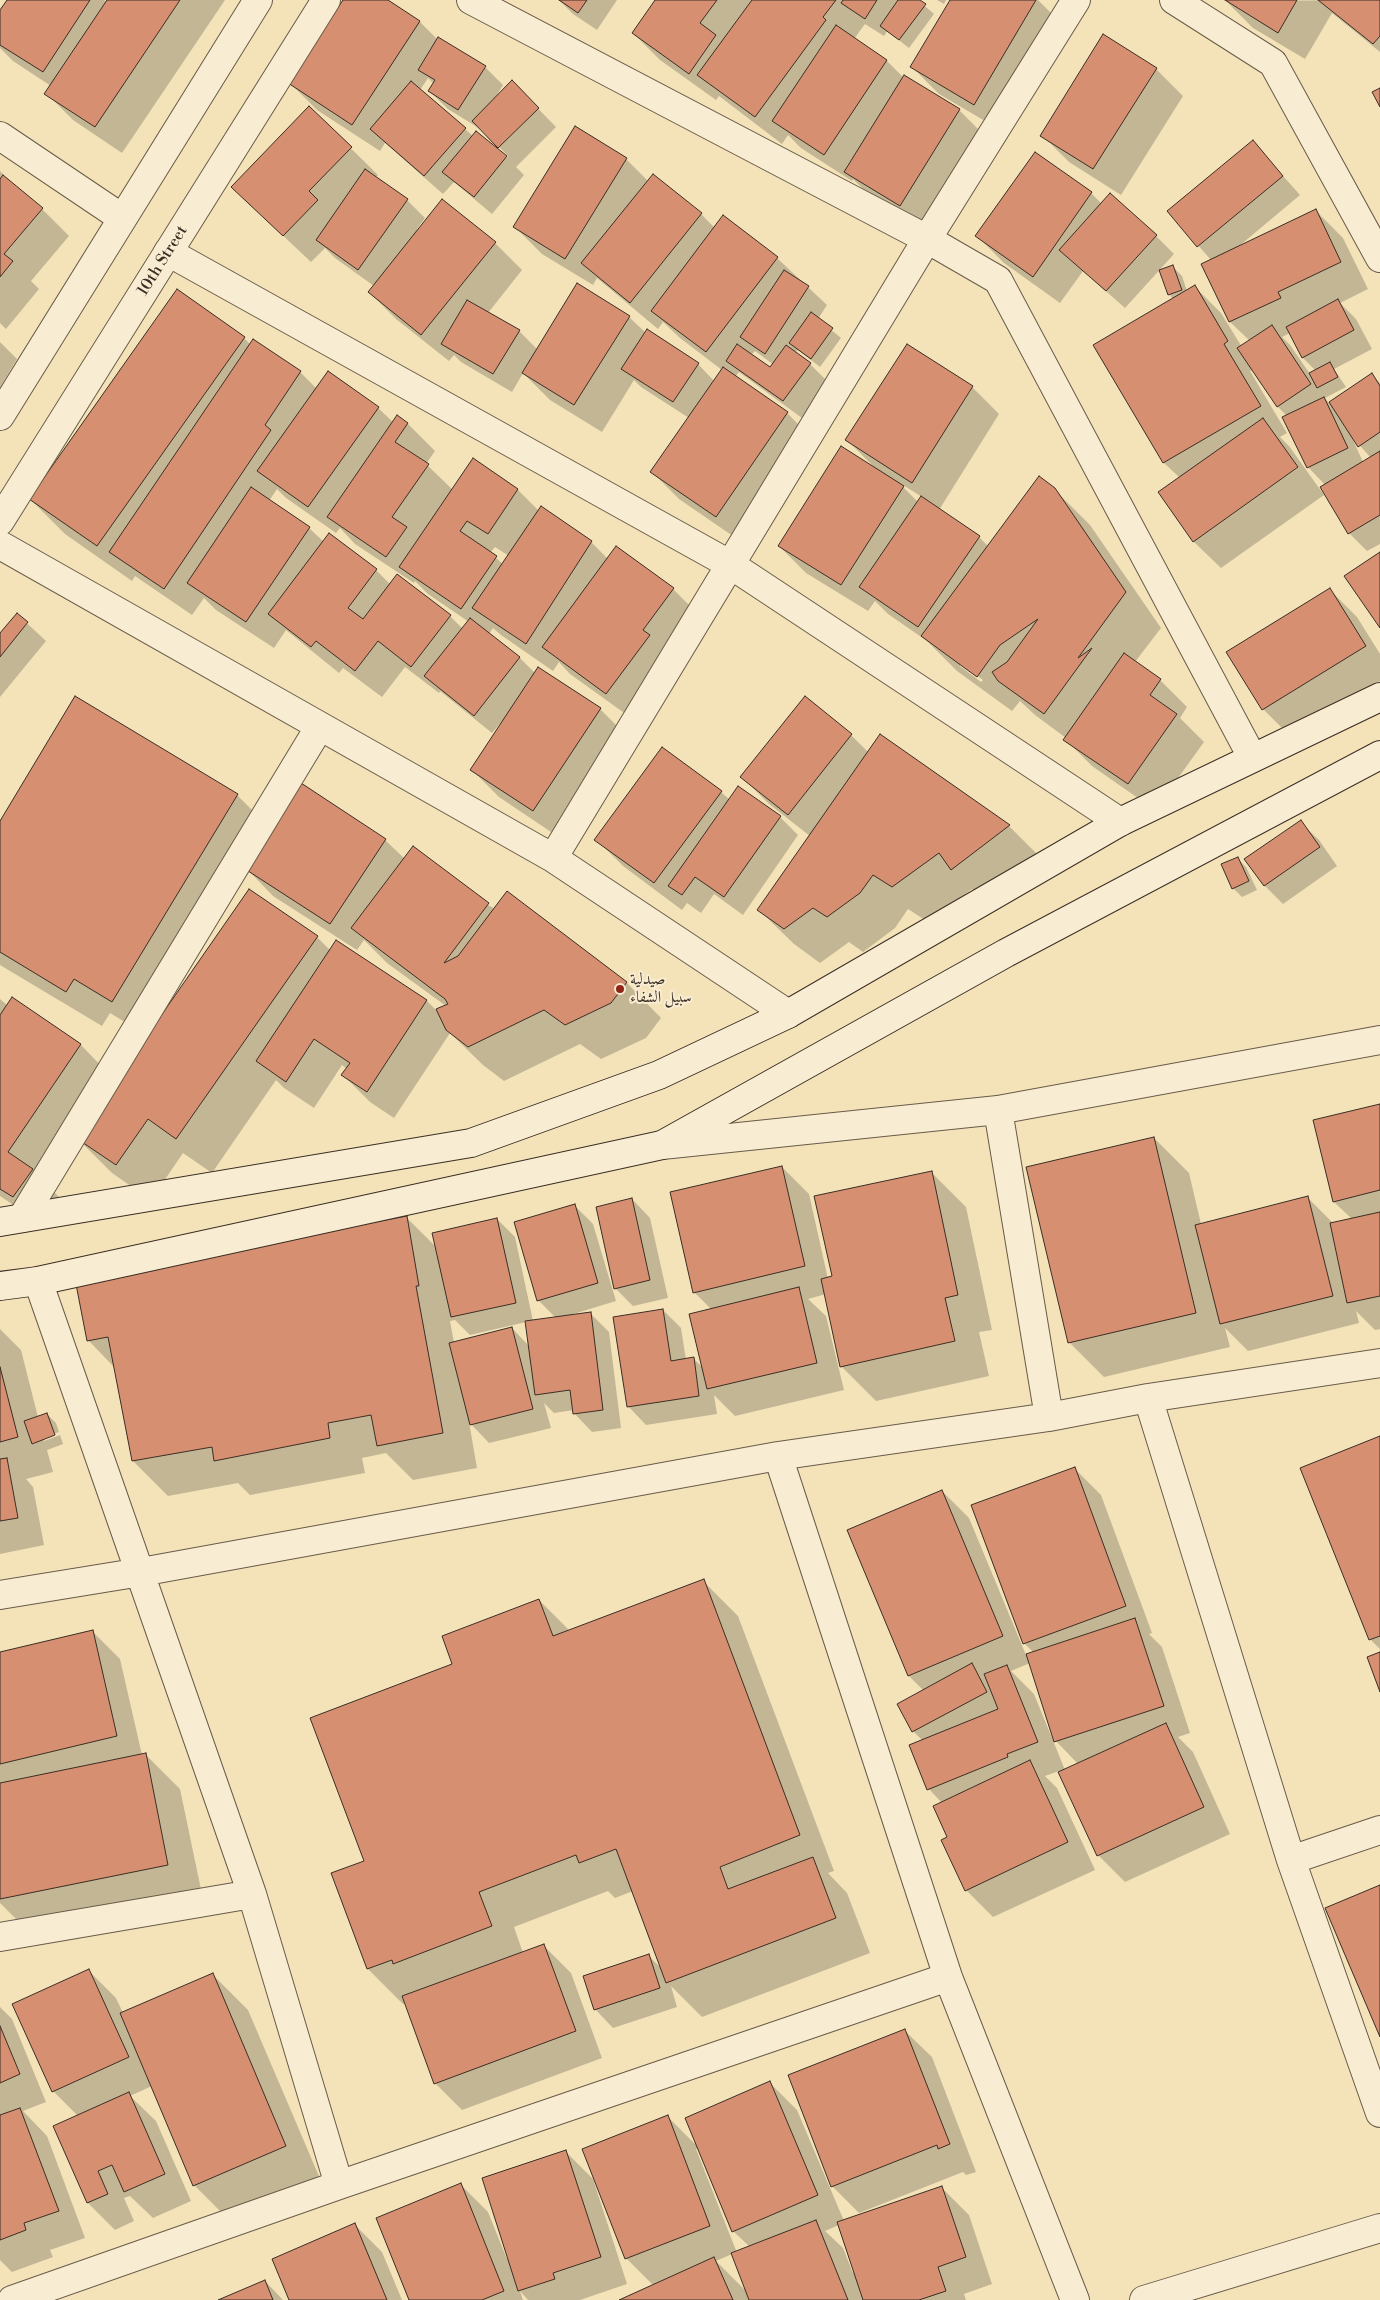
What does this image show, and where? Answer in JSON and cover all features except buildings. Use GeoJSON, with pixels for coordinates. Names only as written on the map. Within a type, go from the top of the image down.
{"type":"FeatureCollection","features":[{"type":"Feature","properties":{"kind":"street"},"geometry":{"type":"LineString","coordinates":[[0,416],[258,0]]}},
{"type":"Feature","properties":{"kind":"street","name":"10th Street"},"geometry":{"type":"LineString","coordinates":[[0,521],[326,0]]}},
{"type":"Feature","properties":{"kind":"street"},"geometry":{"type":"LineString","coordinates":[[471,0],[927,239],[998,280],[1252,757]]}},
{"type":"Feature","properties":{"kind":"street"},"geometry":{"type":"LineString","coordinates":[[553,858],[927,239],[1076,0]]}},
{"type":"Feature","properties":{"kind":"street"},"geometry":{"type":"LineString","coordinates":[[1174,0],[1273,62],[1380,258]]}},
{"type":"Feature","properties":{"kind":"street"},"geometry":{"type":"LineString","coordinates":[[0,136],[122,218]]}},
{"type":"Feature","properties":{"kind":"street"},"geometry":{"type":"LineString","coordinates":[[168,252],[730,564],[1120,822]]}},
{"type":"Feature","properties":{"kind":"street"},"geometry":{"type":"LineString","coordinates":[[0,544],[553,858],[788,1014]]}},
{"type":"Feature","properties":{"kind":"street"},"geometry":{"type":"LineString","coordinates":[[11,1220],[471,1143],[660,1075],[788,1014],[1120,822],[1380,697]]}},
{"type":"Feature","properties":{"kind":"street"},"geometry":{"type":"LineString","coordinates":[[11,1220],[320,726]]}},
{"type":"Feature","properties":{"kind":"street"},"geometry":{"type":"LineString","coordinates":[[662,1145],[1006,953],[1380,755]]}},
{"type":"Feature","properties":{"kind":"street"},"geometry":{"type":"LineString","coordinates":[[0,1286],[38,1281],[662,1145],[998,1110],[1380,1040]]}},
{"type":"Feature","properties":{"kind":"street"},"geometry":{"type":"LineString","coordinates":[[998,1110],[1049,1417]]}},
{"type":"Feature","properties":{"kind":"street"},"geometry":{"type":"LineString","coordinates":[[38,1281],[252,1894],[339,2185]]}},
{"type":"Feature","properties":{"kind":"street"},"geometry":{"type":"LineString","coordinates":[[0,1595],[141,1572],[778,1456],[1049,1417],[1148,1398],[1380,1363]]}},
{"type":"Feature","properties":{"kind":"street"},"geometry":{"type":"LineString","coordinates":[[1148,1398],[1291,1860],[1380,2113]]}},
{"type":"Feature","properties":{"kind":"street"},"geometry":{"type":"LineString","coordinates":[[778,1456],[948,1977],[1075,2300]]}},
{"type":"Feature","properties":{"kind":"street"},"geometry":{"type":"LineString","coordinates":[[1291,1860],[1380,1830]]}},
{"type":"Feature","properties":{"kind":"street"},"geometry":{"type":"LineString","coordinates":[[0,1938],[252,1894]]}},
{"type":"Feature","properties":{"kind":"street"},"geometry":{"type":"LineString","coordinates":[[28,2298],[339,2185],[948,1977]]}},
{"type":"Feature","properties":{"kind":"street"},"geometry":{"type":"LineString","coordinates":[[1144,2300],[1380,2228]]}},
{"type":"Feature","properties":{"kind":"place","name":"صيدلية سبيل الشفاء"},"geometry":{"type":"Point","coordinates":[620,989]}}]}
